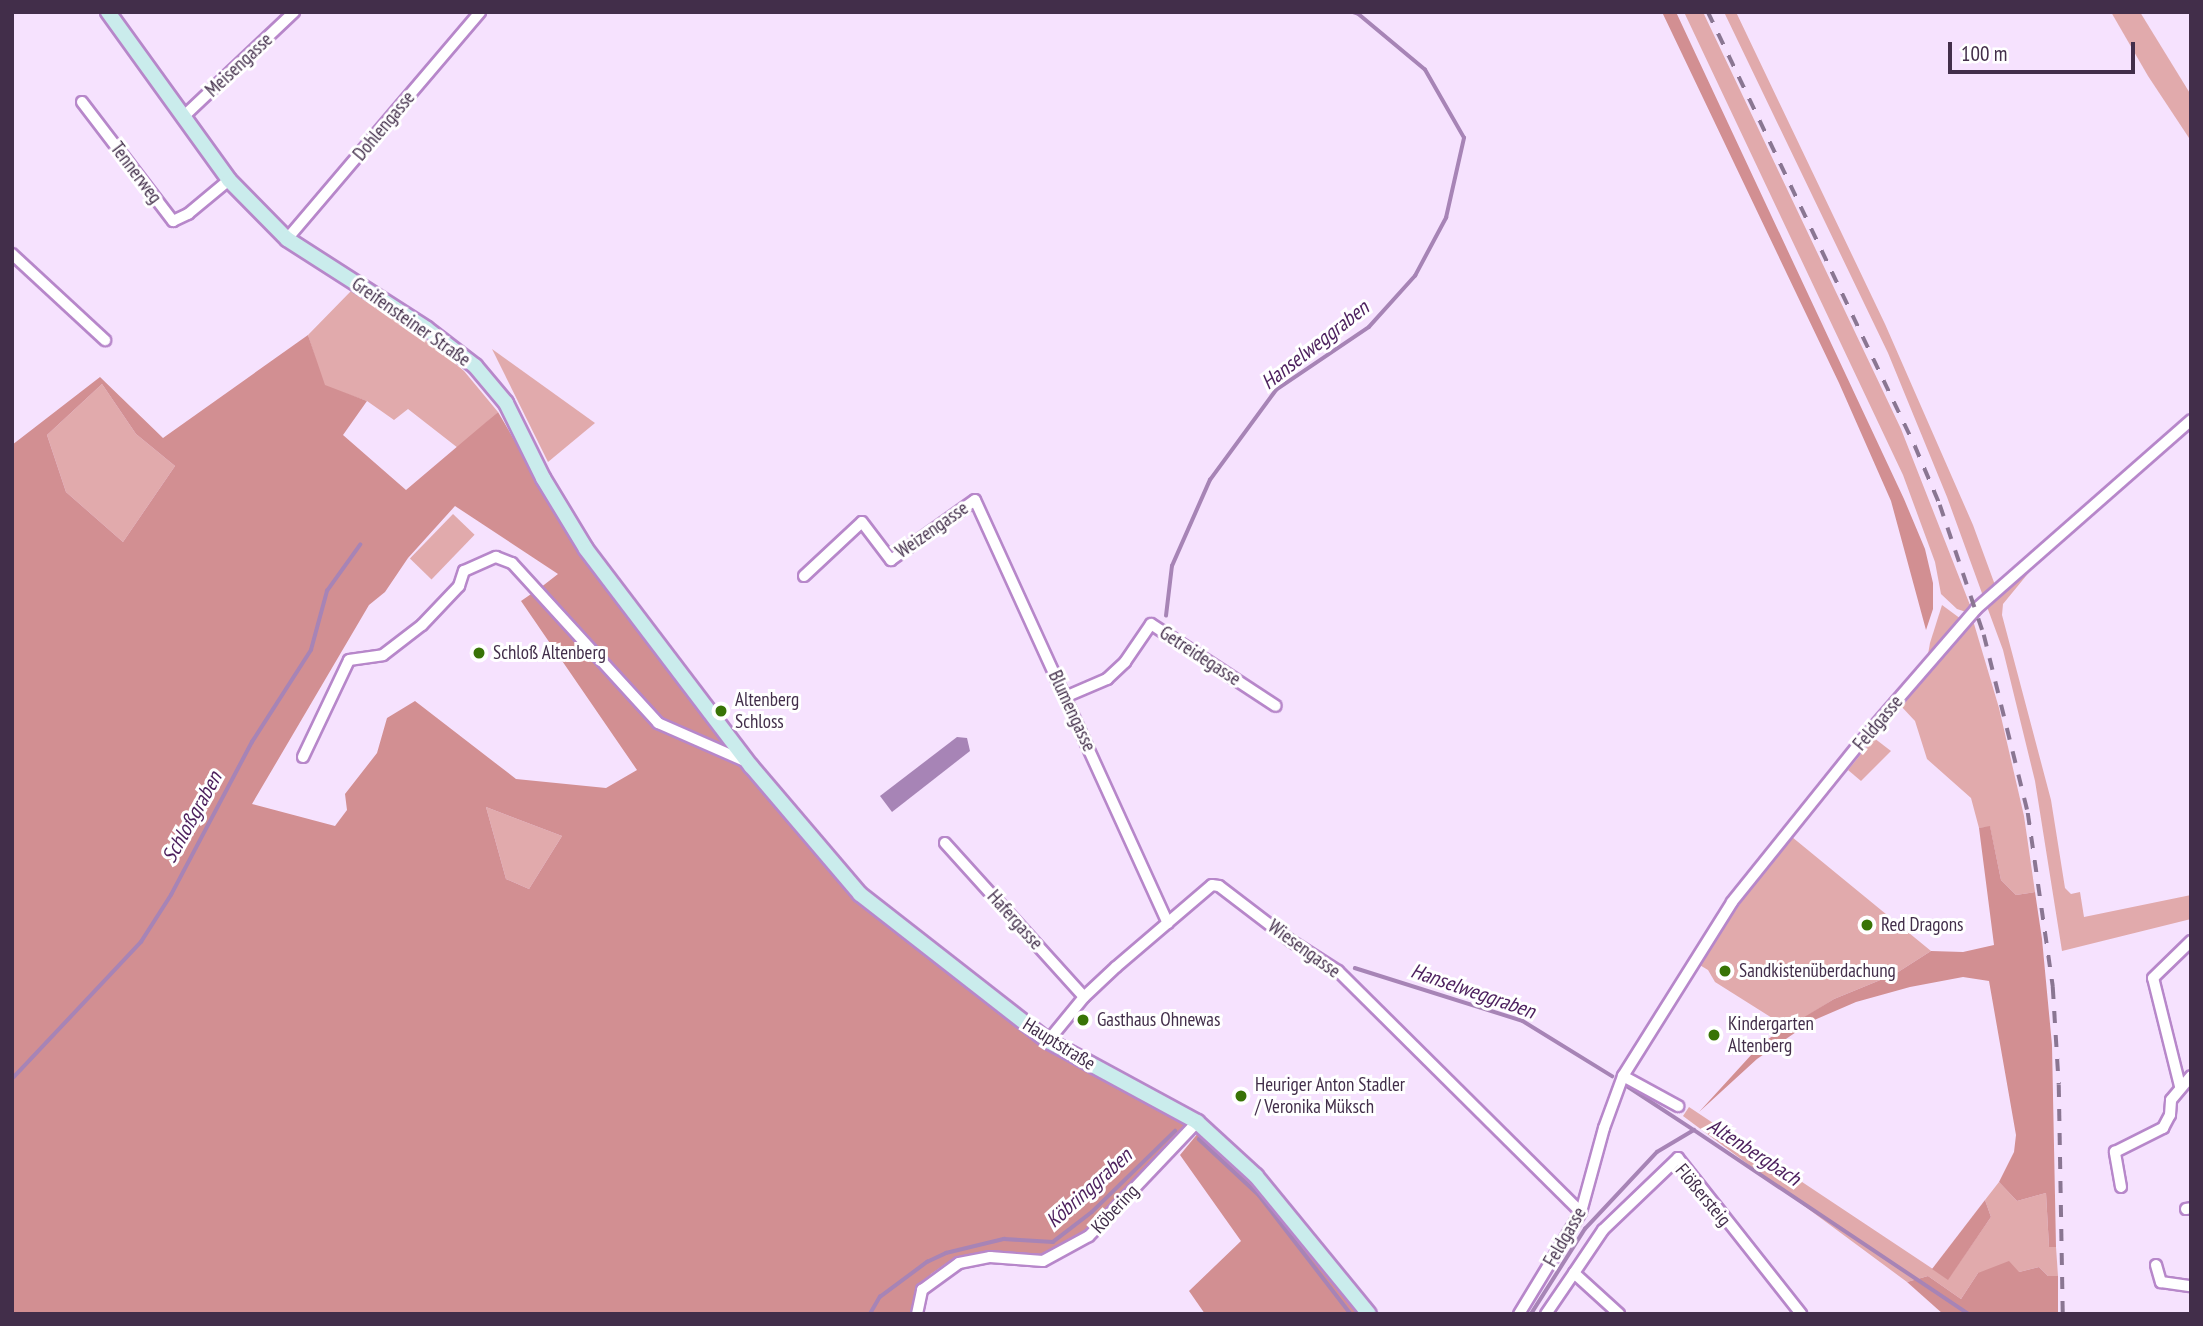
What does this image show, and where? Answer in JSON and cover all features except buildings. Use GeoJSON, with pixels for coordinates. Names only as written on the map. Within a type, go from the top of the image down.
{"type":"FeatureCollection","features":[{"type":"Feature","properties":{"kind":"main road","name":"Greifensteiner Straße"},"geometry":{"type":"LineString","coordinates":[[108,12],[229,180],[287,239],[427,329],[475,366],[506,403],[543,478],[586,550],[749,764]]}},
{"type":"Feature","properties":{"kind":"main road","name":"Hauptstraße"},"geometry":{"type":"LineString","coordinates":[[749,764],[860,894],[1048,1041],[1197,1122],[1256,1176],[1369,1314]]}},
{"type":"Feature","properties":{"kind":"street","name":"Meisengasse"},"geometry":{"type":"LineString","coordinates":[[183,117],[294,12]]}},
{"type":"Feature","properties":{"kind":"street","name":"Dohlengasse"},"geometry":{"type":"LineString","coordinates":[[287,239],[480,12]]}},
{"type":"Feature","properties":{"kind":"street","name":"Tennerweg"},"geometry":{"type":"LineString","coordinates":[[82,102],[173,221],[188,214],[229,180]]}},
{"type":"Feature","properties":{"kind":"street"},"geometry":{"type":"LineString","coordinates":[[12,254],[105,340]]}},
{"type":"Feature","properties":{"kind":"street","name":"Feldgasse"},"geometry":{"type":"LineString","coordinates":[[1519,1314],[1581,1212],[1604,1128],[1623,1076],[1732,902],[1860,743],[1966,619],[2191,420]]}},
{"type":"Feature","properties":{"kind":"street","name":"Weizengasse"},"geometry":{"type":"LineString","coordinates":[[804,576],[862,522],[891,560],[975,500]]}},
{"type":"Feature","properties":{"kind":"street","name":"Blumengasse"},"geometry":{"type":"LineString","coordinates":[[975,500],[1168,923]]}},
{"type":"Feature","properties":{"kind":"street"},"geometry":{"type":"LineString","coordinates":[[303,757],[349,660],[383,655],[441,605],[459,586],[464,571],[496,557],[512,563],[658,723],[749,764]]}},
{"type":"Feature","properties":{"kind":"street","name":"Getreidegasse"},"geometry":{"type":"LineString","coordinates":[[1065,697],[1107,679],[1125,662],[1152,624],[1276,706]]}},
{"type":"Feature","properties":{"kind":"street","name":"Hafergasse"},"geometry":{"type":"LineString","coordinates":[[945,843],[1084,996]]}},
{"type":"Feature","properties":{"kind":"street","name":"Wiesengasse"},"geometry":{"type":"LineString","coordinates":[[1048,1041],[1084,996],[1212,885],[1219,886],[1338,971],[1581,1212]]}},
{"type":"Feature","properties":{"kind":"street"},"geometry":{"type":"LineString","coordinates":[[2180,1086],[2153,978],[2191,941]]}},
{"type":"Feature","properties":{"kind":"street"},"geometry":{"type":"LineString","coordinates":[[1623,1076],[1678,1106]]}},
{"type":"Feature","properties":{"kind":"street"},"geometry":{"type":"LineString","coordinates":[[2121,1187],[2115,1152],[2163,1128],[2170,1115],[2171,1100],[2191,1076]]}},
{"type":"Feature","properties":{"kind":"street","name":"Köbering"},"geometry":{"type":"LineString","coordinates":[[917,1314],[922,1290],[959,1263],[1005,1257],[1043,1261],[1089,1236],[1197,1122]]}},
{"type":"Feature","properties":{"kind":"street","name":"Flößersteig"},"geometry":{"type":"LineString","coordinates":[[1574,1273],[1603,1230],[1678,1158],[1801,1314]]}},
{"type":"Feature","properties":{"kind":"street"},"geometry":{"type":"LineString","coordinates":[[2156,1265],[2161,1282],[2191,1286]]}},
{"type":"Feature","properties":{"kind":"street"},"geometry":{"type":"LineString","coordinates":[[1546,1314],[1574,1273],[1619,1314]]}},
{"type":"Feature","properties":{"kind":"shaded area"},"geometry":{"type":"Polygon","coordinates":[[[1662,12],[1676,12],[1904,499],[1925,549],[1933,583],[1933,609],[1926,630],[1891,501],[1839,383],[1662,12]]]}},
{"type":"Feature","properties":{"kind":"shaded area"},"geometry":{"type":"Polygon","coordinates":[[[1684,12],[1703,12],[1901,429],[1970,605],[1966,612],[1957,609],[1941,594],[1935,562],[1903,475],[1684,12]]]}},
{"type":"Feature","properties":{"kind":"shaded area"},"geometry":{"type":"Polygon","coordinates":[[[1724,12],[1736,12],[1885,324],[1973,525],[1995,585],[1983,596],[1947,497],[1888,353],[1724,12]]]}},
{"type":"Feature","properties":{"kind":"shaded area"},"geometry":{"type":"Polygon","coordinates":[[[2111,12],[2140,12],[2191,95],[2191,141],[2148,76],[2111,12]]]}},
{"type":"Feature","properties":{"kind":"shaded area"},"geometry":{"type":"Polygon","coordinates":[[[351,291],[421,334],[464,371],[498,412],[458,448],[408,409],[394,420],[367,401],[324,386],[308,335],[351,291]]]}},
{"type":"Feature","properties":{"kind":"shaded area"},"geometry":{"type":"Polygon","coordinates":[[[308,335],[325,385],[367,401],[343,435],[406,490],[498,412],[569,534],[736,755],[661,719],[540,588],[558,574],[455,506],[408,558],[385,592],[369,605],[252,804],[335,826],[347,810],[345,794],[377,753],[387,718],[415,701],[516,779],[606,788],[637,770],[521,601],[534,592],[655,727],[746,766],[857,901],[1046,1044],[1190,1124],[1081,1236],[1041,1258],[980,1253],[954,1258],[931,1274],[909,1314],[12,1314],[12,445],[100,377],[163,438],[308,335]],[[102,384],[47,435],[66,492],[123,542],[175,466],[136,434],[102,384]],[[486,807],[506,879],[529,889],[562,836],[486,807]]]}},
{"type":"Feature","properties":{"kind":"shaded area"},"geometry":{"type":"Polygon","coordinates":[[[492,349],[595,423],[548,462],[492,349]]]}},
{"type":"Feature","properties":{"kind":"shaded area"},"geometry":{"type":"Polygon","coordinates":[[[102,384],[136,434],[175,466],[123,542],[66,492],[47,435],[102,384]]]}},
{"type":"Feature","properties":{"kind":"shaded area"},"geometry":{"type":"Polygon","coordinates":[[[453,514],[475,535],[432,579],[410,559],[453,514]]]}},
{"type":"Feature","properties":{"kind":"shaded area"},"geometry":{"type":"Polygon","coordinates":[[[2033,562],[2035,565],[2003,604],[2002,615],[2051,800],[2065,888],[2071,894],[2080,892],[2084,917],[2191,895],[2191,919],[2062,951],[2035,781],[2003,650],[1986,604],[2033,562]]]}},
{"type":"Feature","properties":{"kind":"shaded area"},"geometry":{"type":"Polygon","coordinates":[[[1942,605],[1961,619],[1927,660],[1930,643],[1942,605]]]}},
{"type":"Feature","properties":{"kind":"shaded area"},"geometry":{"type":"Polygon","coordinates":[[[1972,617],[1999,708],[2024,816],[2035,892],[2016,895],[2001,880],[1990,827],[1979,828],[1971,798],[1927,759],[1915,721],[1900,705],[1972,617]]]}},
{"type":"Feature","properties":{"kind":"shaded area"},"geometry":{"type":"Polygon","coordinates":[[[957,737],[967,738],[970,751],[892,812],[880,796],[957,737]]]}},
{"type":"Feature","properties":{"kind":"shaded area"},"geometry":{"type":"Polygon","coordinates":[[[1874,738],[1891,751],[1861,781],[1848,770],[1874,738]]]}},
{"type":"Feature","properties":{"kind":"shaded area"},"geometry":{"type":"Polygon","coordinates":[[[486,807],[562,836],[529,889],[506,879],[486,807]]]}},
{"type":"Feature","properties":{"kind":"shaded area"},"geometry":{"type":"Polygon","coordinates":[[[1990,826],[2001,880],[2016,895],[2035,892],[2052,1045],[2056,1247],[2049,1247],[2046,1193],[2017,1201],[1999,1182],[2014,1152],[2016,1135],[1989,981],[1963,977],[1910,987],[1856,1002],[1812,1021],[1757,1059],[1699,1112],[1763,1042],[1834,999],[1895,974],[1931,951],[1963,952],[1994,945],[1979,828],[1990,826]]]}},
{"type":"Feature","properties":{"kind":"shaded area"},"geometry":{"type":"Polygon","coordinates":[[[1792,837],[1931,951],[1895,974],[1834,999],[1788,1028],[1715,982],[1708,970],[1698,964],[1760,875],[1792,837]]]}},
{"type":"Feature","properties":{"kind":"shaded area"},"geometry":{"type":"Polygon","coordinates":[[[1689,1107],[1948,1279],[1991,1217],[1985,1200],[1999,1182],[2017,1201],[2046,1193],[2049,1247],[2056,1247],[2058,1276],[2048,1276],[2039,1267],[2019,1272],[1978,1273],[1961,1299],[1928,1276],[1907,1282],[1683,1116],[1689,1107]]]}},
{"type":"Feature","properties":{"kind":"shaded area"},"geometry":{"type":"Polygon","coordinates":[[[1199,1132],[1270,1200],[1363,1314],[1205,1314],[1189,1291],[1241,1241],[1180,1155],[1199,1132]]]}},
{"type":"Feature","properties":{"kind":"shaded area"},"geometry":{"type":"Polygon","coordinates":[[[1985,1200],[1991,1217],[1948,1280],[1932,1269],[1985,1200]]]}},
{"type":"Feature","properties":{"kind":"shaded area"},"geometry":{"type":"Polygon","coordinates":[[[2009,1261],[2019,1272],[2039,1267],[2048,1276],[2058,1276],[2058,1314],[1943,1314],[1907,1282],[1928,1276],[1961,1299],[1978,1273],[2009,1261]]]}},
{"type":"Feature","properties":{"kind":"waterway","name":"Hanselweggraben"},"geometry":{"type":"LineString","coordinates":[[1166,616],[1172,566],[1210,480],[1276,390],[1369,327],[1415,276],[1446,218],[1464,138],[1425,70],[1358,14],[1352,12]]}},
{"type":"Feature","properties":{"kind":"waterway","name":"Schloßgraben"},"geometry":{"type":"LineString","coordinates":[[12,1079],[141,942],[171,895],[252,742],[311,650],[327,591],[360,545]]}},
{"type":"Feature","properties":{"kind":"waterway","name":"Hanselweggraben"},"geometry":{"type":"LineString","coordinates":[[1355,968],[1523,1021],[1612,1076]]}},
{"type":"Feature","properties":{"kind":"waterway","name":"Hanselweggraben"},"geometry":{"type":"LineString","coordinates":[[1627,1086],[1694,1130]]}},
{"type":"Feature","properties":{"kind":"waterway","name":"Altenbergbach"},"geometry":{"type":"LineString","coordinates":[[1531,1314],[1585,1229],[1657,1152],[1694,1130],[1969,1314]]}},
{"type":"Feature","properties":{"kind":"waterway","name":"Köbringgraben"},"geometry":{"type":"LineString","coordinates":[[870,1314],[880,1297],[927,1262],[946,1253],[1004,1239],[1053,1242],[1092,1212],[1175,1131]]}},
{"type":"Feature","properties":{"kind":"waterway","name":"Köbringgraben"},"geometry":{"type":"LineString","coordinates":[[1199,1139],[1259,1195],[1351,1314]]}},
{"type":"Feature","properties":{"kind":"railway"},"geometry":{"type":"LineString","coordinates":[[1708,12],[1915,446],[1940,505],[1984,635],[2028,813],[2053,987],[2059,1085],[2063,1314]]}},
{"type":"Feature","properties":{"kind":"place","name":"Schloß Altenberg"},"geometry":{"type":"Point","coordinates":[479,653]}},
{"type":"Feature","properties":{"kind":"place","name":"Altenberg Schloss"},"geometry":{"type":"Point","coordinates":[721,711]}},
{"type":"Feature","properties":{"kind":"place","name":"Red Dragons"},"geometry":{"type":"Point","coordinates":[1867,925]}},
{"type":"Feature","properties":{"kind":"place","name":"Sandkistenüberdachung"},"geometry":{"type":"Point","coordinates":[1725,971]}},
{"type":"Feature","properties":{"kind":"place","name":"Gasthaus Ohnewas"},"geometry":{"type":"Point","coordinates":[1083,1020]}},
{"type":"Feature","properties":{"kind":"place","name":"Kindergarten Altenberg"},"geometry":{"type":"Point","coordinates":[1714,1035]}},
{"type":"Feature","properties":{"kind":"place","name":"Heuriger Anton Stadler / Veronika Müksch"},"geometry":{"type":"Point","coordinates":[1241,1096]}}]}
